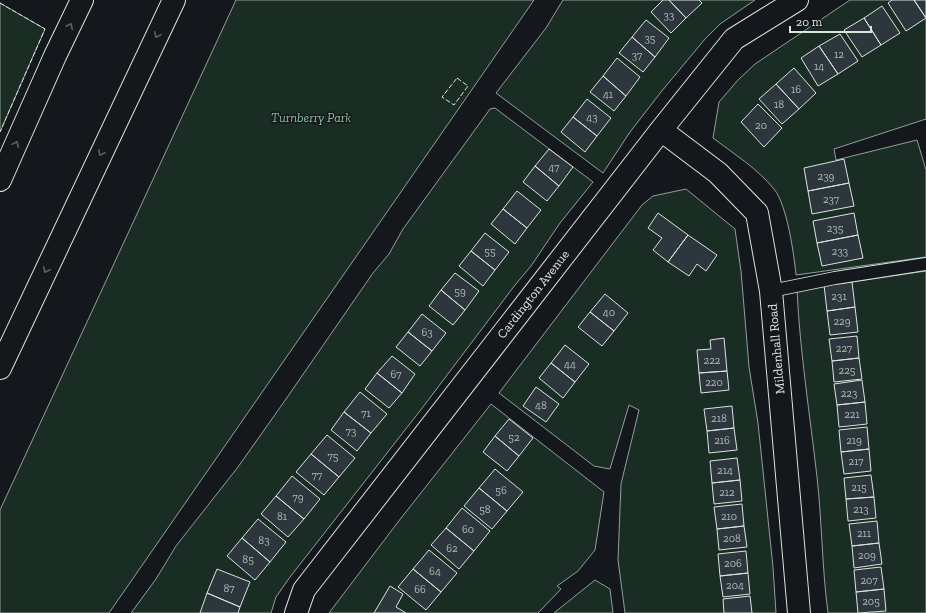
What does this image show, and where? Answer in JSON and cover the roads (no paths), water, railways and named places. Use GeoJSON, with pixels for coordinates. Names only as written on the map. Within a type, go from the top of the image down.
{"type":"FeatureCollection","features":[{"type":"Feature","properties":{"kind":"main road"},"geometry":{"type":"LineString","coordinates":[[0,180],[55,56],[82,0]]}},
{"type":"Feature","properties":{"kind":"main road"},"geometry":{"type":"LineString","coordinates":[[0,368],[174,0]]}},
{"type":"Feature","properties":{"kind":"main road","name":"Cardington Avenue"},"geometry":{"type":"LineString","coordinates":[[296,613],[304,590],[661,130],[734,39],[797,0]]}},
{"type":"Feature","properties":{"kind":"main road","name":"Mildenhall Road"},"geometry":{"type":"LineString","coordinates":[[661,130],[718,173],[757,213],[771,291],[799,613]]}},
{"type":"Feature","properties":{"kind":"lane"},"geometry":{"type":"LineString","coordinates":[[771,291],[835,278],[926,264]]}},
{"type":"Feature","properties":{"kind":"park label","name":"Turnberry Park"},"geometry":{"type":"Point","coordinates":[311,117]}}]}
